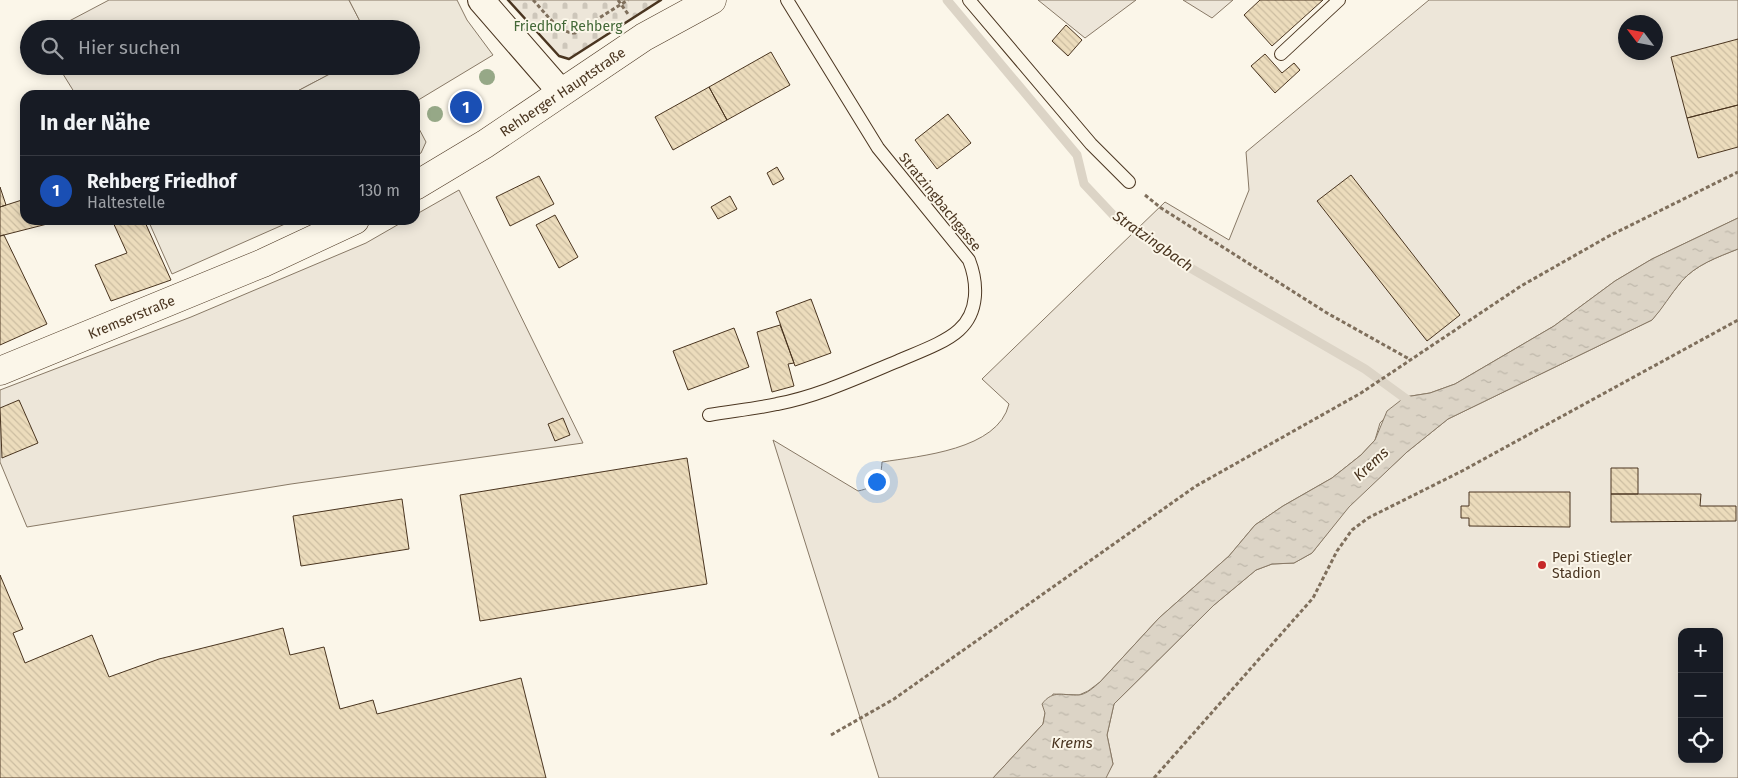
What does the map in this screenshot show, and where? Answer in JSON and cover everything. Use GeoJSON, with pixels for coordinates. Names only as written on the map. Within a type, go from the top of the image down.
{"type":"FeatureCollection","features":[{"type":"Feature","properties":{"kind":"main road","name":"Rehberger Hauptstraße"},"geometry":{"type":"LineString","coordinates":[[420,183],[485,144],[644,37],[712,0]]}},
{"type":"Feature","properties":{"kind":"main road","name":"Kremserstraße"},"geometry":{"type":"LineString","coordinates":[[0,371],[263,263],[344,225]]}},
{"type":"Feature","properties":{"kind":"street"},"geometry":{"type":"LineString","coordinates":[[481,0],[561,92]]}},
{"type":"Feature","properties":{"kind":"lane","name":"Stratzingbachgasse"},"geometry":{"type":"LineString","coordinates":[[709,415],[778,404],[814,393],[924,350],[959,331],[970,315],[976,297],[976,277],[969,260],[878,148],[787,0]]}},
{"type":"Feature","properties":{"kind":"lane"},"geometry":{"type":"LineString","coordinates":[[969,0],[1091,144],[1129,182]]}},
{"type":"Feature","properties":{"kind":"lane"},"geometry":{"type":"LineString","coordinates":[[1281,54],[1339,0]]}},
{"type":"Feature","properties":{"kind":"path"},"geometry":{"type":"LineString","coordinates":[[533,0],[568,34],[575,33],[628,0]]}},
{"type":"Feature","properties":{"kind":"path"},"geometry":{"type":"LineString","coordinates":[[618,0],[632,18]]}},
{"type":"Feature","properties":{"kind":"path"},"geometry":{"type":"LineString","coordinates":[[831,735],[894,699],[1196,486],[1361,393],[1521,286],[1617,232],[1738,172]]}},
{"type":"Feature","properties":{"kind":"path"},"geometry":{"type":"LineString","coordinates":[[1129,182],[1161,208],[1327,313],[1411,360]]}},
{"type":"Feature","properties":{"kind":"path"},"geometry":{"type":"LineString","coordinates":[[1154,778],[1313,598],[1337,551],[1352,530],[1368,518],[1462,471],[1738,320]]}},
{"type":"Feature","properties":{"kind":"green space"},"geometry":{"type":"Polygon","coordinates":[[[109,0],[349,0],[359,20],[71,20],[109,0]]]}},
{"type":"Feature","properties":{"kind":"green space","name":"Friedhof Rehberg"},"geometry":{"type":"Polygon","coordinates":[[[508,0],[661,0],[569,59],[559,56],[508,0]]]}},
{"type":"Feature","properties":{"kind":"green space"},"geometry":{"type":"Polygon","coordinates":[[[1038,0],[1136,0],[1085,38],[1038,0]]]}},
{"type":"Feature","properties":{"kind":"green space"},"geometry":{"type":"Polygon","coordinates":[[[1183,0],[1233,0],[1212,18],[1183,0]]]}},
{"type":"Feature","properties":{"kind":"green space"},"geometry":{"type":"Polygon","coordinates":[[[1429,0],[1738,0],[1738,218],[1652,259],[1615,281],[1554,326],[1455,384],[1430,393],[1405,397],[1380,423],[1375,440],[1361,455],[1332,478],[1283,506],[1255,525],[1229,556],[1159,618],[1100,682],[1079,695],[1053,694],[1045,713],[1043,724],[993,778],[879,778],[773,440],[858,491],[870,487],[877,482],[882,462],[936,453],[974,441],[990,432],[1002,419],[1009,404],[982,379],[1165,202],[1229,240],[1249,190],[1246,152],[1429,0]]]}},
{"type":"Feature","properties":{"kind":"green space"},"geometry":{"type":"Polygon","coordinates":[[[64,75],[328,75],[299,90],[73,90],[64,75]]]}},
{"type":"Feature","properties":{"kind":"green space"},"geometry":{"type":"Polygon","coordinates":[[[459,190],[583,443],[291,484],[27,527],[0,462],[0,390],[191,317],[366,243],[397,225],[420,225],[420,212],[459,190]]]}},
{"type":"Feature","properties":{"kind":"green space","name":"Pepi Stiegler Stadion"},"geometry":{"type":"Polygon","coordinates":[[[1738,249],[1738,778],[1105,778],[1113,764],[1107,735],[1114,704],[1214,605],[1256,570],[1272,564],[1294,563],[1312,553],[1348,507],[1407,452],[1448,419],[1652,320],[1687,276],[1707,262],[1738,249]]]}},
{"type":"Feature","properties":{"kind":"shaded area"},"geometry":{"type":"Polygon","coordinates":[[[349,0],[457,0],[467,20],[493,55],[420,99],[420,90],[299,90],[328,75],[420,75],[420,20],[359,20],[349,0]]]}},
{"type":"Feature","properties":{"kind":"shaded area"},"geometry":{"type":"Polygon","coordinates":[[[420,131],[426,142],[420,154],[420,131]]]}},
{"type":"Feature","properties":{"kind":"shaded area"},"geometry":{"type":"Polygon","coordinates":[[[150,225],[283,225],[172,274],[150,225]]]}},
{"type":"Feature","properties":{"kind":"water","name":"Krems"},"geometry":{"type":"Polygon","coordinates":[[[1738,218],[1738,249],[1707,262],[1693,271],[1677,287],[1652,320],[1448,419],[1407,452],[1349,507],[1312,553],[1294,563],[1272,564],[1256,570],[1214,605],[1114,704],[1107,735],[1113,764],[1106,778],[993,778],[1043,724],[1045,713],[1042,704],[1046,699],[1059,694],[1079,695],[1088,692],[1100,682],[1159,618],[1229,556],[1255,525],[1283,506],[1332,478],[1361,455],[1375,440],[1387,411],[1405,397],[1430,393],[1455,384],[1554,326],[1615,281],[1652,259],[1738,218]]]}},
{"type":"Feature","properties":{"kind":"building"},"geometry":{"type":"Polygon","coordinates":[[[1260,0],[1323,0],[1272,46],[1244,15],[1260,0]]]}},
{"type":"Feature","properties":{"kind":"building"},"geometry":{"type":"Polygon","coordinates":[[[1066,25],[1082,40],[1068,56],[1052,41],[1066,25]]]}},
{"type":"Feature","properties":{"kind":"building"},"geometry":{"type":"Polygon","coordinates":[[[1738,39],[1738,105],[1687,118],[1671,57],[1738,39]]]}},
{"type":"Feature","properties":{"kind":"building"},"geometry":{"type":"Polygon","coordinates":[[[771,52],[790,85],[727,120],[709,87],[771,52]]]}},
{"type":"Feature","properties":{"kind":"building"},"geometry":{"type":"Polygon","coordinates":[[[1265,54],[1282,73],[1294,63],[1300,70],[1275,93],[1251,66],[1265,54]]]}},
{"type":"Feature","properties":{"kind":"building"},"geometry":{"type":"Polygon","coordinates":[[[709,87],[727,120],[673,150],[655,117],[709,87]]]}},
{"type":"Feature","properties":{"kind":"building"},"geometry":{"type":"Polygon","coordinates":[[[1738,105],[1738,147],[1698,158],[1687,118],[1738,105]]]}},
{"type":"Feature","properties":{"kind":"building"},"geometry":{"type":"Polygon","coordinates":[[[948,114],[971,143],[937,169],[915,140],[948,114]]]}},
{"type":"Feature","properties":{"kind":"building"},"geometry":{"type":"Polygon","coordinates":[[[777,167],[784,179],[773,185],[767,173],[777,167]]]}},
{"type":"Feature","properties":{"kind":"building"},"geometry":{"type":"Polygon","coordinates":[[[1351,175],[1460,315],[1427,341],[1317,201],[1351,175]]]}},
{"type":"Feature","properties":{"kind":"building"},"geometry":{"type":"Polygon","coordinates":[[[539,176],[554,204],[510,226],[496,197],[539,176]]]}},
{"type":"Feature","properties":{"kind":"building"},"geometry":{"type":"Polygon","coordinates":[[[0,187],[6,205],[0,207],[0,187]]]}},
{"type":"Feature","properties":{"kind":"building"},"geometry":{"type":"Polygon","coordinates":[[[730,196],[737,209],[718,219],[711,207],[730,196]]]}},
{"type":"Feature","properties":{"kind":"building"},"geometry":{"type":"Polygon","coordinates":[[[20,201],[20,225],[43,225],[0,236],[0,207],[20,201]]]}},
{"type":"Feature","properties":{"kind":"building"},"geometry":{"type":"Polygon","coordinates":[[[555,215],[578,257],[559,268],[536,225],[555,215]]]}},
{"type":"Feature","properties":{"kind":"building"},"geometry":{"type":"Polygon","coordinates":[[[114,225],[146,225],[171,280],[111,301],[95,265],[127,253],[114,225]]]}},
{"type":"Feature","properties":{"kind":"building"},"geometry":{"type":"Polygon","coordinates":[[[4,235],[47,324],[0,345],[0,236],[4,235]]]}},
{"type":"Feature","properties":{"kind":"building"},"geometry":{"type":"Polygon","coordinates":[[[811,299],[831,353],[795,366],[776,312],[811,299]]]}},
{"type":"Feature","properties":{"kind":"building"},"geometry":{"type":"Polygon","coordinates":[[[780,325],[794,363],[788,364],[794,386],[772,392],[757,332],[780,325]]]}},
{"type":"Feature","properties":{"kind":"building"},"geometry":{"type":"Polygon","coordinates":[[[734,328],[749,367],[688,390],[673,351],[734,328]]]}},
{"type":"Feature","properties":{"kind":"building"},"geometry":{"type":"Polygon","coordinates":[[[19,400],[38,443],[2,458],[0,408],[19,400]]]}},
{"type":"Feature","properties":{"kind":"building"},"geometry":{"type":"Polygon","coordinates":[[[563,418],[570,435],[555,441],[548,424],[563,418]]]}},
{"type":"Feature","properties":{"kind":"building"},"geometry":{"type":"Polygon","coordinates":[[[687,458],[707,584],[480,621],[460,495],[687,458]]]}},
{"type":"Feature","properties":{"kind":"building"},"geometry":{"type":"Polygon","coordinates":[[[1611,468],[1638,468],[1638,494],[1611,494],[1611,468]]]}},
{"type":"Feature","properties":{"kind":"building"},"geometry":{"type":"Polygon","coordinates":[[[1469,492],[1570,492],[1570,527],[1469,526],[1469,518],[1461,518],[1461,506],[1469,506],[1469,492]]]}},
{"type":"Feature","properties":{"kind":"building"},"geometry":{"type":"Polygon","coordinates":[[[1611,494],[1701,494],[1700,506],[1736,506],[1736,521],[1611,522],[1611,494]]]}},
{"type":"Feature","properties":{"kind":"building"},"geometry":{"type":"Polygon","coordinates":[[[402,499],[409,549],[301,566],[293,516],[402,499]]]}},
{"type":"Feature","properties":{"kind":"building"},"geometry":{"type":"Polygon","coordinates":[[[0,575],[23,629],[13,633],[25,663],[92,635],[109,677],[159,659],[283,628],[290,655],[324,647],[340,709],[373,700],[377,714],[521,678],[546,778],[0,778],[0,575]]]}},
{"type":"Feature","properties":{"kind":"waterway","name":"Stratzingbach"},"geometry":{"type":"LineString","coordinates":[[947,0],[1077,155],[1084,184],[1115,217],[1187,266],[1365,369],[1413,404]]}},
{"type":"Feature","properties":{"kind":"wall"},"geometry":{"type":"LineString","coordinates":[[508,0],[559,56],[569,59],[661,0]]}},
{"type":"Feature","properties":{"kind":"place","name":"Rehberg Friedhof"},"geometry":{"type":"Point","coordinates":[466,107]}},
{"type":"Feature","properties":{"kind":"place","name":"Pepi Stiegler Stadion"},"geometry":{"type":"Point","coordinates":[1542,565]}}]}
